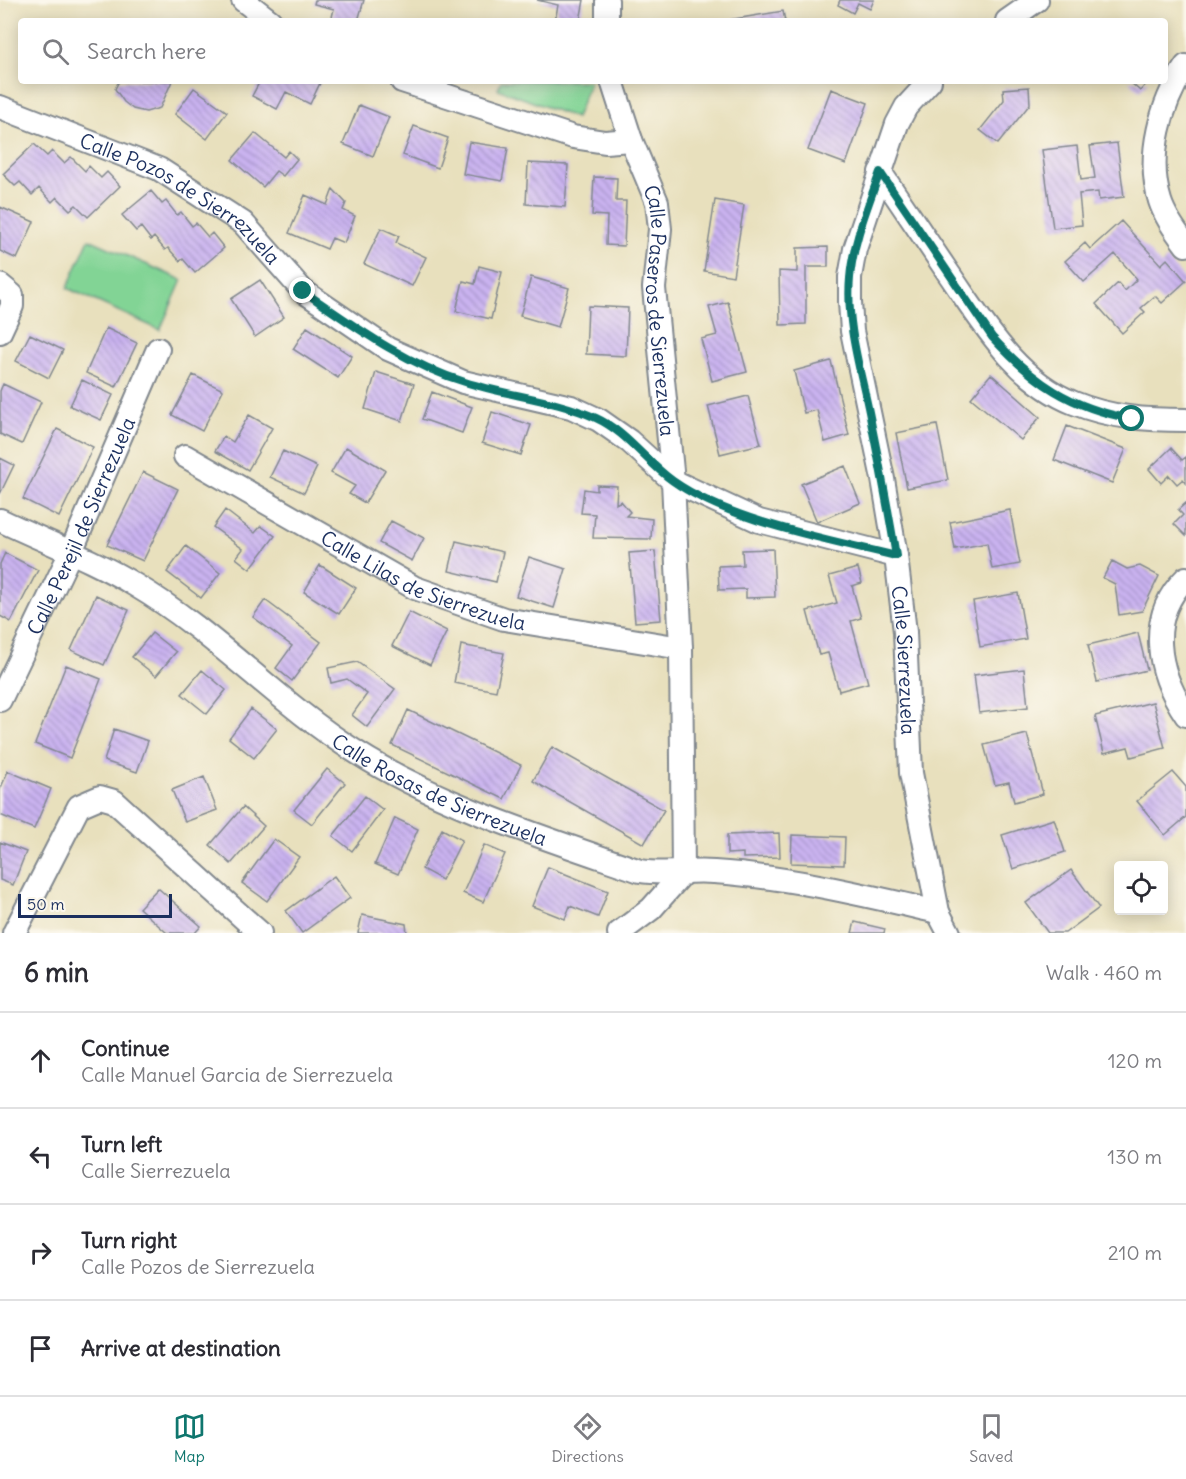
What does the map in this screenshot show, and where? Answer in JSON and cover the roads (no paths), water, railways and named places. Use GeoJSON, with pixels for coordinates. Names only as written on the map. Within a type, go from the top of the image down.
{"type":"FeatureCollection","features":[{"type":"Feature","properties":{"kind":"street"},"geometry":{"type":"LineString","coordinates":[[243,0],[266,18]]}},
{"type":"Feature","properties":{"kind":"street"},"geometry":{"type":"LineString","coordinates":[[607,0],[607,18]]}},
{"type":"Feature","properties":{"kind":"street"},"geometry":{"type":"LineString","coordinates":[[1010,18],[1037,0]]}},
{"type":"Feature","properties":{"kind":"street"},"geometry":{"type":"LineString","coordinates":[[1186,66],[1166,106],[1157,139],[1154,170],[1160,201],[1173,227],[1186,245]]}},
{"type":"Feature","properties":{"kind":"street"},"geometry":{"type":"LineString","coordinates":[[411,84],[573,137],[605,142],[631,140]]}},
{"type":"Feature","properties":{"kind":"street","name":"Calle Paseros de Sierrezuela"},"geometry":{"type":"LineString","coordinates":[[613,84],[631,140],[657,202],[660,229],[654,288],[673,481],[681,648],[683,873]]}},
{"type":"Feature","properties":{"kind":"street","name":"Calle Sierrezuela"},"geometry":{"type":"LineString","coordinates":[[927,84],[906,107],[880,172],[855,249],[850,277],[850,302],[852,331],[883,479],[906,632],[911,773],[938,912],[949,933]]}},
{"type":"Feature","properties":{"kind":"street","name":"Calle Pozos de Sierrezuela"},"geometry":{"type":"LineString","coordinates":[[0,107],[159,169],[243,223],[303,291],[388,350],[463,382],[571,407],[599,420],[629,441],[673,481],[759,521],[896,556]]}},
{"type":"Feature","properties":{"kind":"street"},"geometry":{"type":"LineString","coordinates":[[880,172],[992,337],[1031,376],[1072,402],[1103,414],[1132,419],[1186,420]]}},
{"type":"Feature","properties":{"kind":"street"},"geometry":{"type":"LineString","coordinates":[[0,285],[12,295],[12,306],[0,332]]}},
{"type":"Feature","properties":{"kind":"street","name":"Calle Perejil de Sierrezuela"},"geometry":{"type":"LineString","coordinates":[[0,699],[70,554],[158,349]]}},
{"type":"Feature","properties":{"kind":"street","name":"Calle Lilas de Sierrezuela"},"geometry":{"type":"LineString","coordinates":[[185,456],[415,588],[504,619],[681,648]]}},
{"type":"Feature","properties":{"kind":"street","name":"Calle Rosas de Sierrezuela"},"geometry":{"type":"LineString","coordinates":[[0,520],[135,585],[184,619],[355,752],[398,777],[519,829],[640,871],[659,874],[713,872],[812,884],[938,912]]}},
{"type":"Feature","properties":{"kind":"street"},"geometry":{"type":"LineString","coordinates":[[1186,578],[1169,599],[1161,619],[1158,641],[1171,689],[1186,715]]}},
{"type":"Feature","properties":{"kind":"street"},"geometry":{"type":"LineString","coordinates":[[14,933],[79,806],[100,797],[114,801],[260,933]]}},
{"type":"Feature","properties":{"kind":"street"},"geometry":{"type":"LineString","coordinates":[[619,933],[651,909],[683,873]]}}]}
